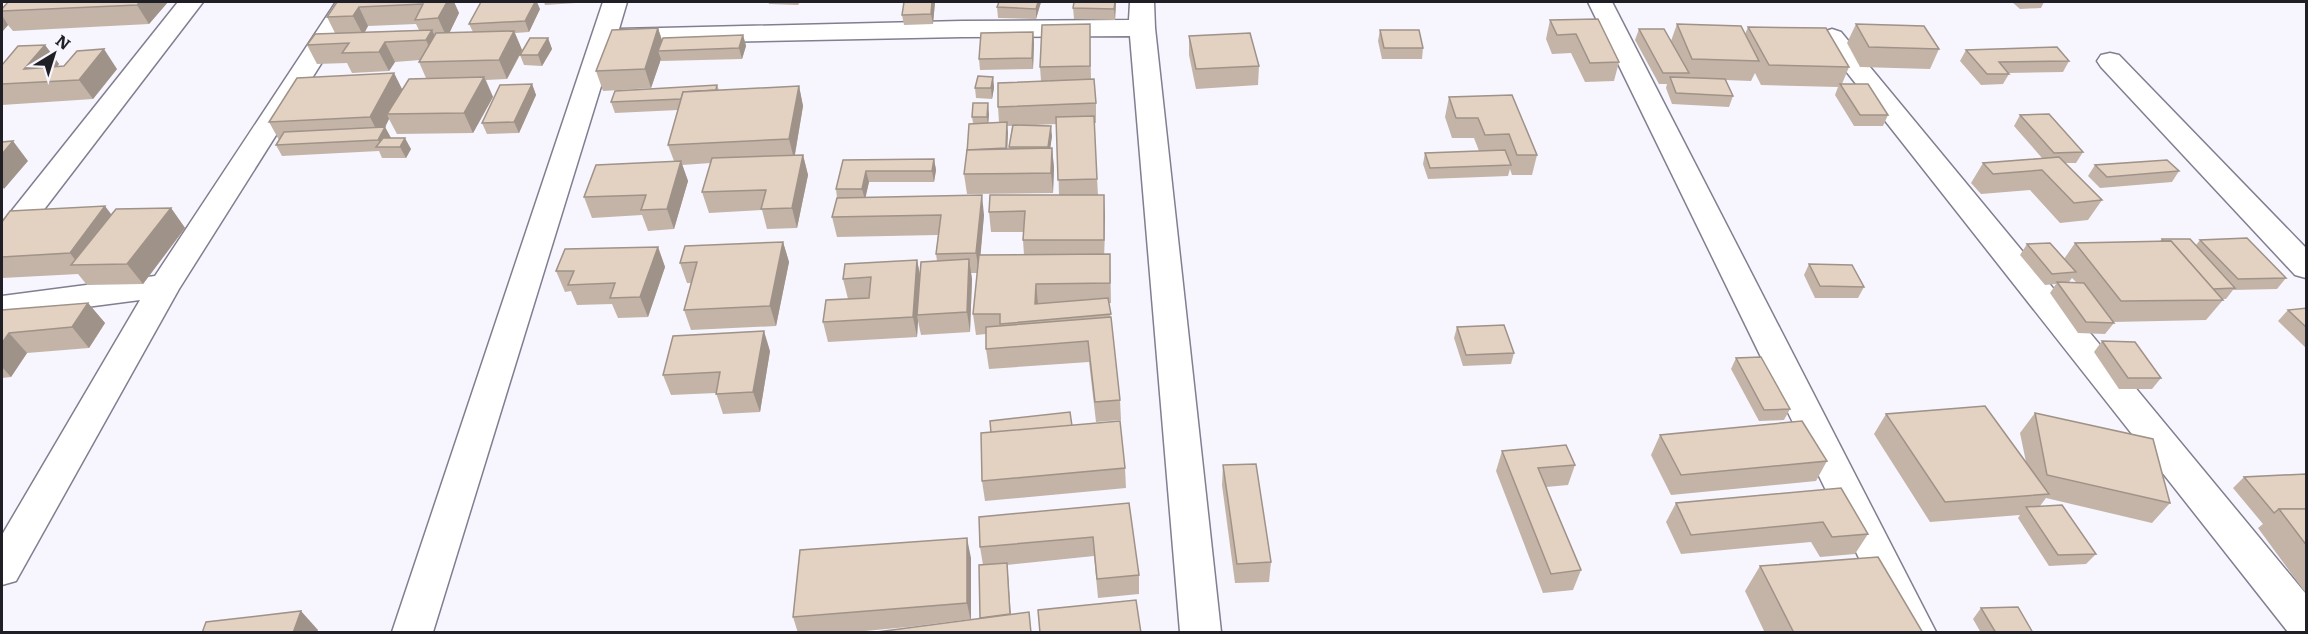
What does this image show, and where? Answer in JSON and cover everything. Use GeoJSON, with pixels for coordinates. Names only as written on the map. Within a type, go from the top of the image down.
{"type":"FeatureCollection","features":[{"type":"Feature","properties":{"kind":"street"},"geometry":{"type":"LineString","coordinates":[[2,243],[191,2]]}},
{"type":"Feature","properties":{"kind":"street"},"geometry":{"type":"LineString","coordinates":[[2,569],[165,286],[348,2]]}},
{"type":"Feature","properties":{"kind":"street"},"geometry":{"type":"LineString","coordinates":[[412,633],[615,2]]}},
{"type":"Feature","properties":{"kind":"street"},"geometry":{"type":"LineString","coordinates":[[962,29],[968,2]]}},
{"type":"Feature","properties":{"kind":"street"},"geometry":{"type":"LineString","coordinates":[[1600,2],[1916,633]]}},
{"type":"Feature","properties":{"kind":"street"},"geometry":{"type":"LineString","coordinates":[[603,38],[962,29],[1142,15],[1201,633]]}},
{"type":"Feature","properties":{"kind":"street"},"geometry":{"type":"LineString","coordinates":[[1832,37],[2307,624]]}},
{"type":"Feature","properties":{"kind":"street"},"geometry":{"type":"LineString","coordinates":[[2110,60],[2307,267]]}},
{"type":"Feature","properties":{"kind":"street"},"geometry":{"type":"LineString","coordinates":[[2,307],[165,286]]}},
{"type":"Feature","properties":{"kind":"building"},"geometry":{"type":"Polygon","coordinates":[[[8,2],[140,2],[137,5],[2,11],[8,2]]]}},
{"type":"Feature","properties":{"kind":"building"},"geometry":{"type":"Polygon","coordinates":[[[337,2],[447,2],[438,18],[415,20],[423,4],[359,7],[353,16],[327,17],[337,2]]]}},
{"type":"Feature","properties":{"kind":"building"},"geometry":{"type":"Polygon","coordinates":[[[481,2],[535,2],[525,21],[469,24],[481,2]]]}},
{"type":"Feature","properties":{"kind":"building"},"geometry":{"type":"Polygon","coordinates":[[[904,2],[932,2],[931,14],[902,15],[904,2]]]}},
{"type":"Feature","properties":{"kind":"building"},"geometry":{"type":"Polygon","coordinates":[[[999,2],[1038,2],[1036,9],[997,7],[999,2]]]}},
{"type":"Feature","properties":{"kind":"building"},"geometry":{"type":"Polygon","coordinates":[[[1074,2],[1115,2],[1114,9],[1073,8],[1074,2]]]}},
{"type":"Feature","properties":{"kind":"building"},"geometry":{"type":"Polygon","coordinates":[[[1598,19],[1619,62],[1590,63],[1576,34],[1557,35],[1550,20],[1598,19]]]}},
{"type":"Feature","properties":{"kind":"building"},"geometry":{"type":"Polygon","coordinates":[[[1090,24],[1090,66],[1040,67],[1042,25],[1090,24]]]}},
{"type":"Feature","properties":{"kind":"building"},"geometry":{"type":"Polygon","coordinates":[[[1677,24],[1741,26],[1759,61],[1692,59],[1677,24]]]}},
{"type":"Feature","properties":{"kind":"building"},"geometry":{"type":"Polygon","coordinates":[[[1856,24],[1924,26],[1939,49],[1869,47],[1856,24]]]}},
{"type":"Feature","properties":{"kind":"building"},"geometry":{"type":"Polygon","coordinates":[[[1748,27],[1826,28],[1849,67],[1769,65],[1748,27]]]}},
{"type":"Feature","properties":{"kind":"building"},"geometry":{"type":"Polygon","coordinates":[[[658,28],[645,69],[596,71],[612,30],[658,28]]]}},
{"type":"Feature","properties":{"kind":"building"},"geometry":{"type":"Polygon","coordinates":[[[1639,29],[1664,29],[1689,73],[1663,73],[1639,29]]]}},
{"type":"Feature","properties":{"kind":"building"},"geometry":{"type":"Polygon","coordinates":[[[432,30],[426,40],[385,42],[379,52],[342,53],[349,43],[307,45],[315,34],[432,30]]]}},
{"type":"Feature","properties":{"kind":"building"},"geometry":{"type":"Polygon","coordinates":[[[1380,30],[1419,30],[1423,48],[1384,48],[1380,30]]]}},
{"type":"Feature","properties":{"kind":"building"},"geometry":{"type":"Polygon","coordinates":[[[514,31],[499,60],[419,62],[436,33],[514,31]]]}},
{"type":"Feature","properties":{"kind":"building"},"geometry":{"type":"Polygon","coordinates":[[[1033,32],[1032,58],[979,59],[981,33],[1033,32]]]}},
{"type":"Feature","properties":{"kind":"building"},"geometry":{"type":"Polygon","coordinates":[[[1250,33],[1259,66],[1196,69],[1189,36],[1250,33]]]}},
{"type":"Feature","properties":{"kind":"building"},"geometry":{"type":"Polygon","coordinates":[[[743,35],[739,48],[658,51],[663,38],[743,35]]]}},
{"type":"Feature","properties":{"kind":"building"},"geometry":{"type":"Polygon","coordinates":[[[530,38],[548,38],[538,55],[520,55],[530,38]]]}},
{"type":"Feature","properties":{"kind":"building"},"geometry":{"type":"Polygon","coordinates":[[[45,45],[24,69],[64,66],[77,51],[104,49],[79,80],[2,84],[2,65],[18,46],[45,45]]]}},
{"type":"Feature","properties":{"kind":"building"},"geometry":{"type":"Polygon","coordinates":[[[2057,47],[2069,61],[1999,62],[2009,74],[1987,74],[1966,50],[2057,47]]]}},
{"type":"Feature","properties":{"kind":"building"},"geometry":{"type":"Polygon","coordinates":[[[394,73],[370,117],[269,122],[297,78],[394,73]]]}},
{"type":"Feature","properties":{"kind":"building"},"geometry":{"type":"Polygon","coordinates":[[[978,76],[993,77],[991,88],[975,88],[978,76]]]}},
{"type":"Feature","properties":{"kind":"building"},"geometry":{"type":"Polygon","coordinates":[[[484,77],[464,113],[387,114],[409,79],[484,77]]]}},
{"type":"Feature","properties":{"kind":"building"},"geometry":{"type":"Polygon","coordinates":[[[1670,77],[1725,79],[1733,96],[1676,93],[1670,77]]]}},
{"type":"Feature","properties":{"kind":"building"},"geometry":{"type":"Polygon","coordinates":[[[1094,79],[1096,103],[998,107],[998,83],[1094,79]]]}},
{"type":"Feature","properties":{"kind":"building"},"geometry":{"type":"Polygon","coordinates":[[[532,84],[514,122],[482,123],[500,85],[532,84]]]}},
{"type":"Feature","properties":{"kind":"building"},"geometry":{"type":"Polygon","coordinates":[[[1840,84],[1868,84],[1888,115],[1860,115],[1840,84]]]}},
{"type":"Feature","properties":{"kind":"building"},"geometry":{"type":"Polygon","coordinates":[[[717,85],[716,90],[683,92],[681,99],[611,102],[615,91],[717,85]]]}},
{"type":"Feature","properties":{"kind":"building"},"geometry":{"type":"Polygon","coordinates":[[[799,86],[789,139],[668,145],[683,92],[799,86]]]}},
{"type":"Feature","properties":{"kind":"building"},"geometry":{"type":"Polygon","coordinates":[[[1512,95],[1537,155],[1517,155],[1509,134],[1485,135],[1478,118],[1456,118],[1449,97],[1512,95]]]}},
{"type":"Feature","properties":{"kind":"building"},"geometry":{"type":"Polygon","coordinates":[[[973,103],[988,103],[987,117],[972,117],[973,103]]]}},
{"type":"Feature","properties":{"kind":"building"},"geometry":{"type":"Polygon","coordinates":[[[2049,114],[2083,152],[2054,153],[2020,115],[2049,114]]]}},
{"type":"Feature","properties":{"kind":"building"},"geometry":{"type":"Polygon","coordinates":[[[1094,116],[1097,179],[1058,180],[1056,117],[1094,116]]]}},
{"type":"Feature","properties":{"kind":"building"},"geometry":{"type":"Polygon","coordinates":[[[1007,122],[1006,148],[967,150],[969,124],[1007,122]]]}},
{"type":"Feature","properties":{"kind":"building"},"geometry":{"type":"Polygon","coordinates":[[[1013,125],[1051,126],[1048,147],[1009,147],[1013,125]]]}},
{"type":"Feature","properties":{"kind":"building"},"geometry":{"type":"Polygon","coordinates":[[[385,127],[378,140],[276,145],[284,132],[385,127]]]}},
{"type":"Feature","properties":{"kind":"building"},"geometry":{"type":"Polygon","coordinates":[[[383,138],[405,138],[400,147],[376,147],[383,138]]]}},
{"type":"Feature","properties":{"kind":"building"},"geometry":{"type":"Polygon","coordinates":[[[13,141],[2,154],[2,142],[13,141]]]}},
{"type":"Feature","properties":{"kind":"building"},"geometry":{"type":"Polygon","coordinates":[[[1052,148],[1051,173],[964,174],[967,150],[1052,148]]]}},
{"type":"Feature","properties":{"kind":"building"},"geometry":{"type":"Polygon","coordinates":[[[1505,150],[1511,165],[1430,168],[1425,153],[1505,150]]]}},
{"type":"Feature","properties":{"kind":"building"},"geometry":{"type":"Polygon","coordinates":[[[803,155],[792,208],[761,209],[766,190],[702,192],[712,158],[803,155]]]}},
{"type":"Feature","properties":{"kind":"building"},"geometry":{"type":"Polygon","coordinates":[[[2059,157],[2102,200],[2074,203],[2042,170],[1993,174],[1983,163],[2059,157]]]}},
{"type":"Feature","properties":{"kind":"building"},"geometry":{"type":"Polygon","coordinates":[[[934,159],[932,171],[866,171],[862,189],[836,189],[843,160],[934,159]]]}},
{"type":"Feature","properties":{"kind":"building"},"geometry":{"type":"Polygon","coordinates":[[[2167,160],[2179,171],[2107,177],[2095,165],[2167,160]]]}},
{"type":"Feature","properties":{"kind":"building"},"geometry":{"type":"Polygon","coordinates":[[[681,161],[667,209],[641,210],[646,195],[584,197],[596,165],[681,161]]]}},
{"type":"Feature","properties":{"kind":"building"},"geometry":{"type":"Polygon","coordinates":[[[982,195],[976,253],[936,254],[941,215],[832,217],[837,198],[982,195]]]}},
{"type":"Feature","properties":{"kind":"building"},"geometry":{"type":"Polygon","coordinates":[[[990,195],[1104,195],[1104,240],[1023,240],[1025,211],[989,212],[990,195]]]}},
{"type":"Feature","properties":{"kind":"building"},"geometry":{"type":"Polygon","coordinates":[[[105,206],[70,253],[2,257],[2,222],[10,211],[105,206]]]}},
{"type":"Feature","properties":{"kind":"building"},"geometry":{"type":"Polygon","coordinates":[[[171,208],[127,264],[71,265],[116,209],[171,208]]]}},
{"type":"Feature","properties":{"kind":"building"},"geometry":{"type":"Polygon","coordinates":[[[2247,238],[2286,278],[2238,279],[2200,240],[2247,238]]]}},
{"type":"Feature","properties":{"kind":"building"},"geometry":{"type":"Polygon","coordinates":[[[2162,239],[2190,239],[2235,288],[2213,289],[2171,241],[2162,239]]]}},
{"type":"Feature","properties":{"kind":"building"},"geometry":{"type":"Polygon","coordinates":[[[2171,241],[2223,300],[2121,301],[2075,243],[2171,241]]]}},
{"type":"Feature","properties":{"kind":"building"},"geometry":{"type":"Polygon","coordinates":[[[783,242],[770,306],[684,310],[697,262],[680,263],[685,246],[783,242]]]}},
{"type":"Feature","properties":{"kind":"building"},"geometry":{"type":"Polygon","coordinates":[[[2050,243],[2076,272],[2052,274],[2027,244],[2050,243]]]}},
{"type":"Feature","properties":{"kind":"building"},"geometry":{"type":"Polygon","coordinates":[[[658,247],[640,297],[610,298],[615,283],[568,285],[574,271],[556,271],[565,249],[658,247]]]}},
{"type":"Feature","properties":{"kind":"building"},"geometry":{"type":"Polygon","coordinates":[[[1110,254],[1110,283],[1036,284],[1035,304],[1108,298],[1111,314],[1000,324],[1000,314],[973,314],[979,255],[1110,254]]]}},
{"type":"Feature","properties":{"kind":"building"},"geometry":{"type":"Polygon","coordinates":[[[969,259],[967,312],[917,315],[921,262],[969,259]]]}},
{"type":"Feature","properties":{"kind":"building"},"geometry":{"type":"Polygon","coordinates":[[[917,260],[913,317],[823,322],[826,300],[869,298],[871,277],[843,279],[845,264],[917,260]]]}},
{"type":"Feature","properties":{"kind":"building"},"geometry":{"type":"Polygon","coordinates":[[[1809,264],[1852,265],[1864,287],[1820,286],[1809,264]]]}},
{"type":"Feature","properties":{"kind":"building"},"geometry":{"type":"Polygon","coordinates":[[[2057,282],[2084,283],[2114,323],[2086,322],[2057,282]]]}},
{"type":"Feature","properties":{"kind":"building"},"geometry":{"type":"Polygon","coordinates":[[[88,303],[72,327],[9,333],[2,343],[2,310],[88,303]]]}},
{"type":"Feature","properties":{"kind":"building"},"geometry":{"type":"Polygon","coordinates":[[[2307,308],[2307,328],[2288,310],[2307,308]]]}},
{"type":"Feature","properties":{"kind":"building"},"geometry":{"type":"Polygon","coordinates":[[[1111,317],[1120,400],[1095,402],[1088,341],[986,349],[986,327],[1111,317]]]}},
{"type":"Feature","properties":{"kind":"building"},"geometry":{"type":"Polygon","coordinates":[[[1504,325],[1514,353],[1466,355],[1457,327],[1504,325]]]}},
{"type":"Feature","properties":{"kind":"building"},"geometry":{"type":"Polygon","coordinates":[[[764,331],[753,392],[716,394],[720,372],[663,375],[673,336],[764,331]]]}},
{"type":"Feature","properties":{"kind":"building"},"geometry":{"type":"Polygon","coordinates":[[[2102,341],[2135,342],[2161,378],[2128,378],[2102,341]]]}},
{"type":"Feature","properties":{"kind":"building"},"geometry":{"type":"Polygon","coordinates":[[[1761,357],[1790,409],[1764,410],[1736,358],[1761,357]]]}},
{"type":"Feature","properties":{"kind":"building"},"geometry":{"type":"Polygon","coordinates":[[[1985,406],[2049,494],[1945,502],[1886,414],[1985,406]]]}},
{"type":"Feature","properties":{"kind":"building"},"geometry":{"type":"Polygon","coordinates":[[[1070,412],[1072,426],[991,433],[990,421],[1070,412]]]}},
{"type":"Feature","properties":{"kind":"building"},"geometry":{"type":"Polygon","coordinates":[[[2035,413],[2153,439],[2170,503],[2047,475],[2035,413]]]}},
{"type":"Feature","properties":{"kind":"building"},"geometry":{"type":"Polygon","coordinates":[[[1120,421],[1125,468],[982,481],[981,433],[1120,421]]]}},
{"type":"Feature","properties":{"kind":"building"},"geometry":{"type":"Polygon","coordinates":[[[1802,421],[1827,461],[1681,475],[1660,435],[1802,421]]]}},
{"type":"Feature","properties":{"kind":"building"},"geometry":{"type":"Polygon","coordinates":[[[1566,445],[1575,465],[1538,468],[1581,570],[1551,574],[1502,451],[1566,445]]]}},
{"type":"Feature","properties":{"kind":"building"},"geometry":{"type":"Polygon","coordinates":[[[1256,464],[1271,562],[1237,564],[1223,465],[1256,464]]]}},
{"type":"Feature","properties":{"kind":"building"},"geometry":{"type":"Polygon","coordinates":[[[2306,474],[2307,509],[2279,509],[2274,513],[2244,477],[2306,474]]]}},
{"type":"Feature","properties":{"kind":"building"},"geometry":{"type":"Polygon","coordinates":[[[1841,488],[1868,534],[1832,537],[1823,522],[1691,535],[1676,503],[1841,488]]]}},
{"type":"Feature","properties":{"kind":"building"},"geometry":{"type":"Polygon","coordinates":[[[1129,503],[1139,575],[1097,579],[1093,537],[980,547],[979,517],[1129,503]]]}},
{"type":"Feature","properties":{"kind":"building"},"geometry":{"type":"Polygon","coordinates":[[[2062,505],[2096,554],[2058,555],[2026,507],[2062,505]]]}},
{"type":"Feature","properties":{"kind":"building"},"geometry":{"type":"Polygon","coordinates":[[[2279,509],[2307,509],[2307,546],[2279,509]]]}},
{"type":"Feature","properties":{"kind":"building"},"geometry":{"type":"Polygon","coordinates":[[[967,538],[967,603],[793,617],[800,550],[967,538]]]}},
{"type":"Feature","properties":{"kind":"building"},"geometry":{"type":"Polygon","coordinates":[[[1878,557],[1923,633],[1794,633],[1760,566],[1878,557]]]}},
{"type":"Feature","properties":{"kind":"building"},"geometry":{"type":"Polygon","coordinates":[[[1007,563],[1010,614],[980,618],[979,565],[1007,563]]]}},
{"type":"Feature","properties":{"kind":"building"},"geometry":{"type":"Polygon","coordinates":[[[1136,600],[1141,633],[1040,633],[1038,610],[1136,600]]]}},
{"type":"Feature","properties":{"kind":"building"},"geometry":{"type":"Polygon","coordinates":[[[2018,607],[2033,633],[1996,633],[1981,608],[2018,607]]]}},
{"type":"Feature","properties":{"kind":"building"},"geometry":{"type":"Polygon","coordinates":[[[301,611],[293,633],[202,633],[206,622],[301,611]]]}},
{"type":"Feature","properties":{"kind":"building"},"geometry":{"type":"Polygon","coordinates":[[[1029,612],[1031,633],[869,633],[1029,612]]]}}]}
